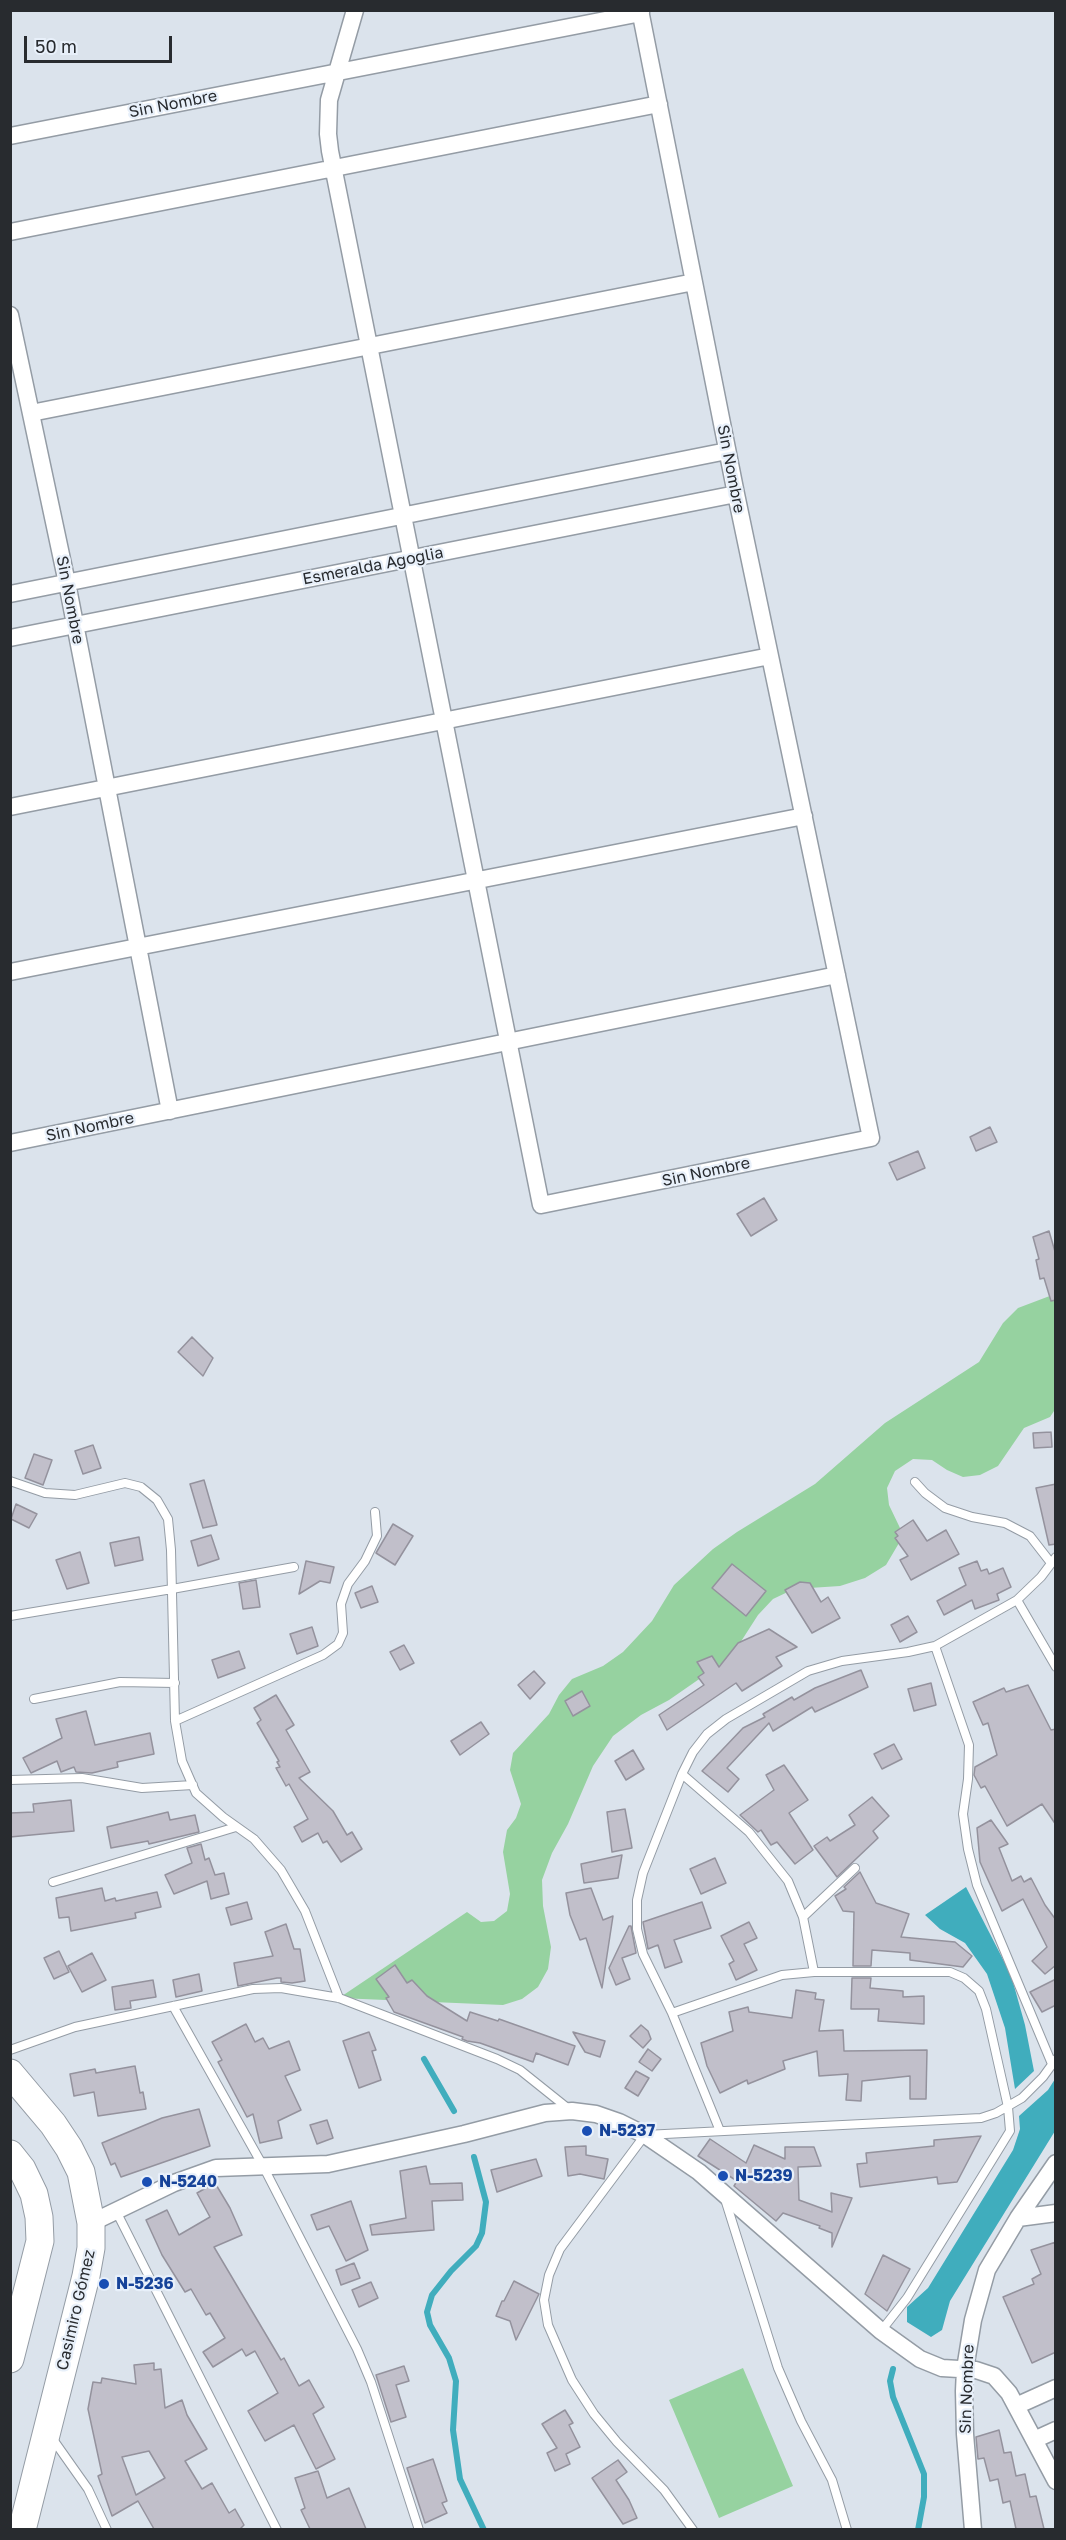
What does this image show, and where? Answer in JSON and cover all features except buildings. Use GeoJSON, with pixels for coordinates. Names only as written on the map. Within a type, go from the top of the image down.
{"type":"FeatureCollection","features":[{"type":"Feature","properties":{"kind":"main road","name":"Casimiro Gómez"},"geometry":{"type":"LineString","coordinates":[[10,2073],[53,2124],[69,2148],[81,2172],[91,2223],[91,2248],[86,2276],[22,2529]]}},
{"type":"Feature","properties":{"kind":"main road"},"geometry":{"type":"LineString","coordinates":[[10,2154],[22,2169],[34,2194],[40,2233],[34,2267],[10,2359]]}},
{"type":"Feature","properties":{"kind":"street","name":"Sin Nombre"},"geometry":{"type":"LineString","coordinates":[[10,136],[335,73],[641,12],[727,451],[871,1138],[542,1205],[333,168],[327,117],[335,73],[355,10]]}},
{"type":"Feature","properties":{"kind":"street"},"geometry":{"type":"LineString","coordinates":[[10,232],[659,104]]}},
{"type":"Feature","properties":{"kind":"street"},"geometry":{"type":"LineString","coordinates":[[31,413],[694,282]]}},
{"type":"Feature","properties":{"kind":"street","name":"Sin Nombre"},"geometry":{"type":"LineString","coordinates":[[10,315],[67,583],[170,1111]]}},
{"type":"Feature","properties":{"kind":"street"},"geometry":{"type":"LineString","coordinates":[[10,594],[727,451]]}},
{"type":"Feature","properties":{"kind":"street","name":"Esmeralda Agoglia"},"geometry":{"type":"LineString","coordinates":[[10,638],[736,494]]}},
{"type":"Feature","properties":{"kind":"street"},"geometry":{"type":"LineString","coordinates":[[10,807],[770,656]]}},
{"type":"Feature","properties":{"kind":"street"},"geometry":{"type":"LineString","coordinates":[[10,972],[804,816]]}},
{"type":"Feature","properties":{"kind":"street","name":"Sin Nombre"},"geometry":{"type":"LineString","coordinates":[[10,1143],[837,975]]}},
{"type":"Feature","properties":{"kind":"street"},"geometry":{"type":"LineString","coordinates":[[91,2223],[200,2172],[232,2166],[301,2166],[358,2159],[545,2112],[596,2114],[645,2135],[671,2152],[723,2193],[881,2331],[930,2364],[942,2368],[985,2372],[994,2376],[1016,2406],[1056,2481]]}},
{"type":"Feature","properties":{"kind":"street","name":"Sin Nombre"},"geometry":{"type":"LineString","coordinates":[[973,2529],[965,2434],[965,2369],[973,2320],[987,2270],[1018,2218],[1056,2163]]}},
{"type":"Feature","properties":{"kind":"street"},"geometry":{"type":"LineString","coordinates":[[1018,2218],[1056,2212]]}},
{"type":"Feature","properties":{"kind":"street"},"geometry":{"type":"LineString","coordinates":[[1016,2406],[1056,2388]]}},
{"type":"Feature","properties":{"kind":"street"},"geometry":{"type":"LineString","coordinates":[[1034,2440],[1056,2430]]}},
{"type":"Feature","properties":{"kind":"lane"},"geometry":{"type":"LineString","coordinates":[[10,1481],[45,1493],[75,1495],[125,1483],[141,1487],[157,1500],[168,1519],[175,1722],[182,1761],[196,1793],[254,1839],[281,1870],[304,1911],[339,1998]]}},
{"type":"Feature","properties":{"kind":"lane"},"geometry":{"type":"LineString","coordinates":[[720,2131],[672,2013],[643,1954],[638,1929],[637,1900],[644,1873],[682,1774],[693,1752],[707,1734],[726,1719],[808,1671],[842,1661],[935,1646],[1017,1600],[1041,1577],[1053,1560],[1030,1536],[1005,1523],[972,1517],[945,1508],[915,1482]]}},
{"type":"Feature","properties":{"kind":"lane"},"geometry":{"type":"LineString","coordinates":[[175,1722],[323,1655],[338,1644],[343,1633],[341,1604],[348,1584],[365,1561],[376,1536],[375,1512]]}},
{"type":"Feature","properties":{"kind":"lane"},"geometry":{"type":"LineString","coordinates":[[10,1616],[172,1590],[294,1567]]}},
{"type":"Feature","properties":{"kind":"lane"},"geometry":{"type":"LineString","coordinates":[[1017,1600],[1056,1667]]}},
{"type":"Feature","properties":{"kind":"lane"},"geometry":{"type":"LineString","coordinates":[[693,2529],[664,2490],[617,2442],[594,2414],[572,2380],[548,2325],[544,2300],[549,2275],[560,2249],[645,2135],[981,2118],[1008,2107],[1033,2088],[1054,2061],[977,1885],[968,1849],[963,1814],[968,1779],[969,1745],[935,1646]]}},
{"type":"Feature","properties":{"kind":"lane"},"geometry":{"type":"LineString","coordinates":[[34,1699],[120,1682],[175,1683]]}},
{"type":"Feature","properties":{"kind":"lane"},"geometry":{"type":"LineString","coordinates":[[682,1774],[749,1832],[788,1881],[803,1917],[814,1972]]}},
{"type":"Feature","properties":{"kind":"lane"},"geometry":{"type":"LineString","coordinates":[[10,1780],[82,1778],[142,1788],[193,1785]]}},
{"type":"Feature","properties":{"kind":"lane"},"geometry":{"type":"LineString","coordinates":[[53,1882],[237,1827]]}},
{"type":"Feature","properties":{"kind":"lane"},"geometry":{"type":"LineString","coordinates":[[803,1917],[855,1868]]}},
{"type":"Feature","properties":{"kind":"lane"},"geometry":{"type":"LineString","coordinates":[[672,2013],[773,1977],[814,1972],[950,1972],[964,1978],[979,1991],[986,2009],[1008,2107],[1010,2131],[907,2298],[881,2331]]}},
{"type":"Feature","properties":{"kind":"lane"},"geometry":{"type":"LineString","coordinates":[[10,2050],[75,2027],[253,1989],[281,1988],[339,1998],[497,2059],[520,2070],[572,2112]]}},
{"type":"Feature","properties":{"kind":"lane"},"geometry":{"type":"LineString","coordinates":[[173,2006],[264,2166],[371,2382],[419,2529]]}},
{"type":"Feature","properties":{"kind":"lane"},"geometry":{"type":"LineString","coordinates":[[723,2193],[778,2368],[801,2421],[832,2480],[847,2529]]}},
{"type":"Feature","properties":{"kind":"lane"},"geometry":{"type":"LineString","coordinates":[[116,2211],[277,2529]]}},
{"type":"Feature","properties":{"kind":"lane"},"geometry":{"type":"LineString","coordinates":[[47,2432],[88,2488],[107,2529]]}},
{"type":"Feature","properties":{"kind":"green space"},"geometry":{"type":"Polygon","coordinates":[[[1055,1294],[1056,1408],[1050,1417],[1024,1428],[998,1466],[980,1475],[963,1477],[932,1460],[913,1459],[895,1471],[887,1488],[889,1505],[900,1528],[899,1543],[886,1565],[865,1578],[840,1586],[794,1589],[773,1599],[758,1615],[731,1657],[669,1700],[641,1715],[613,1736],[593,1766],[568,1824],[552,1853],[542,1880],[543,1906],[551,1947],[548,1969],[538,1987],[522,1999],[503,2005],[339,1998],[467,1912],[481,1922],[494,1921],[507,1911],[510,1894],[503,1852],[507,1830],[516,1818],[521,1804],[510,1770],[513,1753],[549,1714],[559,1695],[572,1679],[603,1666],[623,1652],[652,1621],[674,1585],[713,1549],[815,1484],[885,1423],[979,1362],[1003,1323],[1018,1308],[1055,1294]]]}},
{"type":"Feature","properties":{"kind":"green space"},"geometry":{"type":"Polygon","coordinates":[[[743,2368],[793,2486],[719,2518],[669,2400],[743,2368]]]}},
{"type":"Feature","properties":{"kind":"water"},"geometry":{"type":"Polygon","coordinates":[[[966,1887],[1011,1975],[1025,2025],[1034,2071],[1015,2089],[1005,2028],[987,1974],[965,1943],[940,1929],[925,1915],[966,1887]]]}},
{"type":"Feature","properties":{"kind":"water"},"geometry":{"type":"Polygon","coordinates":[[[1055,2079],[1055,2131],[950,2301],[942,2330],[931,2337],[907,2322],[907,2307],[928,2288],[1013,2150],[1020,2129],[1019,2116],[1048,2090],[1055,2079]]]}},
{"type":"Feature","properties":{"kind":"waterway"},"geometry":{"type":"LineString","coordinates":[[424,2059],[454,2111]]}},
{"type":"Feature","properties":{"kind":"waterway"},"geometry":{"type":"LineString","coordinates":[[474,2157],[486,2202],[482,2233],[476,2246],[451,2271],[432,2295],[427,2312],[430,2325],[449,2358],[456,2381],[453,2430],[460,2479],[484,2530]]}},
{"type":"Feature","properties":{"kind":"waterway"},"geometry":{"type":"LineString","coordinates":[[893,2369],[890,2381],[893,2397],[924,2474],[924,2497],[918,2530]]}},
{"type":"Feature","properties":{"kind":"place","name":"N-5237"},"geometry":{"type":"Point","coordinates":[587,2131]}},
{"type":"Feature","properties":{"kind":"place","name":"N-5239"},"geometry":{"type":"Point","coordinates":[723,2176]}},
{"type":"Feature","properties":{"kind":"place","name":"N-5240"},"geometry":{"type":"Point","coordinates":[147,2182]}},
{"type":"Feature","properties":{"kind":"place","name":"N-5236"},"geometry":{"type":"Point","coordinates":[104,2284]}}]}
